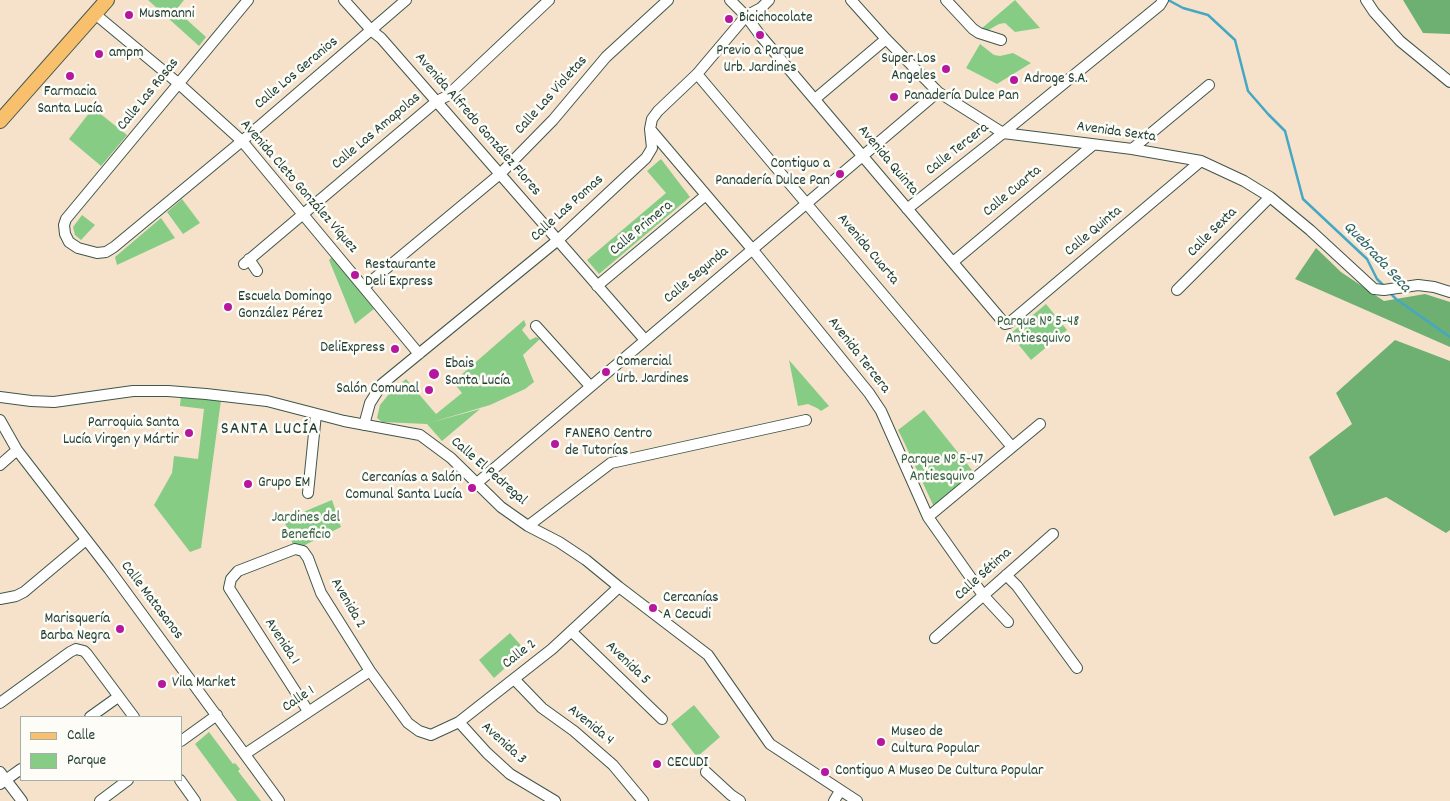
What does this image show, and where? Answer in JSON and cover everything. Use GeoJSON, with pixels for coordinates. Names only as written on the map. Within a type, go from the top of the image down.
{"type":"FeatureCollection","features":[{"type":"Feature","properties":{"kind":"main road"},"geometry":{"type":"LineString","coordinates":[[0,121],[106,0]]}},
{"type":"Feature","properties":{"kind":"street","name":"Calle Las Rosas"},"geometry":{"type":"LineString","coordinates":[[114,247],[106,252],[97,253],[78,248],[69,242],[64,234],[66,219],[248,0]]}},
{"type":"Feature","properties":{"kind":"street","name":"Avenida Alfredo González Flores"},"geometry":{"type":"LineString","coordinates":[[344,0],[437,101],[645,340]]}},
{"type":"Feature","properties":{"kind":"street","name":"Calle Los Geranios"},"geometry":{"type":"LineString","coordinates":[[114,247],[242,141],[406,0]]}},
{"type":"Feature","properties":{"kind":"street","name":"Calle Las Amapolas"},"geometry":{"type":"LineString","coordinates":[[258,271],[247,261],[437,101],[447,96],[549,0]]}},
{"type":"Feature","properties":{"kind":"street","name":"Calle Las Violetas"},"geometry":{"type":"LineString","coordinates":[[364,287],[500,174],[553,120],[606,57],[668,0]]}},
{"type":"Feature","properties":{"kind":"street","name":"Avenida Quinta"},"geometry":{"type":"LineString","coordinates":[[730,0],[746,16],[760,35],[1005,324]]}},
{"type":"Feature","properties":{"kind":"street","name":"Calle Las Pomas"},"geometry":{"type":"LineString","coordinates":[[364,425],[370,404],[382,384],[558,240],[646,158],[652,148],[650,129],[652,119],[658,111],[697,74],[746,16],[761,8],[769,0]]}},
{"type":"Feature","properties":{"kind":"street","name":"Avenida Sexta"},"geometry":{"type":"LineString","coordinates":[[851,0],[938,92],[1003,133],[1132,149],[1201,161],[1244,181],[1270,197],[1310,230],[1374,289],[1418,285],[1450,292]]}},
{"type":"Feature","properties":{"kind":"street"},"geometry":{"type":"LineString","coordinates":[[946,0],[979,33],[1001,40]]}},
{"type":"Feature","properties":{"kind":"street"},"geometry":{"type":"LineString","coordinates":[[1366,0],[1374,12],[1400,41],[1450,82]]}},
{"type":"Feature","properties":{"kind":"street","name":"Calle Tercera"},"geometry":{"type":"LineString","coordinates":[[907,208],[1003,133],[1159,5]]}},
{"type":"Feature","properties":{"kind":"street","name":"Avenida Cleto González Víquez"},"geometry":{"type":"LineString","coordinates":[[95,14],[178,83],[242,141],[419,354]]}},
{"type":"Feature","properties":{"kind":"street"},"geometry":{"type":"LineString","coordinates":[[815,99],[886,39]]}},
{"type":"Feature","properties":{"kind":"street","name":"Avenida Cuarta"},"geometry":{"type":"LineString","coordinates":[[697,74],[1012,447]]}},
{"type":"Feature","properties":{"kind":"street"},"geometry":{"type":"LineString","coordinates":[[1132,149],[1209,85]]}},
{"type":"Feature","properties":{"kind":"street","name":"Calle Segunda"},"geometry":{"type":"LineString","coordinates":[[477,482],[938,92]]}},
{"type":"Feature","properties":{"kind":"street","name":"Avenida Tercera"},"geometry":{"type":"LineString","coordinates":[[650,129],[752,249],[870,393],[881,411],[928,518],[983,595],[1008,622]]}},
{"type":"Feature","properties":{"kind":"street","name":"Calle Cuarta"},"geometry":{"type":"LineString","coordinates":[[953,262],[1093,145]]}},
{"type":"Feature","properties":{"kind":"street","name":"Calle Quinta"},"geometry":{"type":"LineString","coordinates":[[1005,324],[1009,323],[1201,161]]}},
{"type":"Feature","properties":{"kind":"street","name":"Calle Primera"},"geometry":{"type":"LineString","coordinates":[[597,286],[706,195]]}},
{"type":"Feature","properties":{"kind":"street","name":"Calle Sexta"},"geometry":{"type":"LineString","coordinates":[[1177,290],[1270,197]]}},
{"type":"Feature","properties":{"kind":"street"},"geometry":{"type":"LineString","coordinates":[[536,326],[590,386]]}},
{"type":"Feature","properties":{"kind":"street","name":"Calle El Pedregal"},"geometry":{"type":"LineString","coordinates":[[0,397],[54,402],[133,391],[168,391],[268,401],[364,425],[420,435],[451,458],[501,507],[528,526],[559,542],[586,560],[708,654],[770,744],[857,801]]}},
{"type":"Feature","properties":{"kind":"street"},"geometry":{"type":"LineString","coordinates":[[308,493],[316,414]]}},
{"type":"Feature","properties":{"kind":"street","name":"Calle Matasanos"},"geometry":{"type":"LineString","coordinates":[[0,420],[17,450],[217,715],[279,801]]}},
{"type":"Feature","properties":{"kind":"street"},"geometry":{"type":"LineString","coordinates":[[528,526],[611,463],[806,420]]}},
{"type":"Feature","properties":{"kind":"street"},"geometry":{"type":"LineString","coordinates":[[928,518],[1040,424]]}},
{"type":"Feature","properties":{"kind":"street"},"geometry":{"type":"LineString","coordinates":[[0,465],[17,450]]}},
{"type":"Feature","properties":{"kind":"street","name":"Calle Sétima"},"geometry":{"type":"LineString","coordinates":[[935,638],[1053,534]]}},
{"type":"Feature","properties":{"kind":"street"},"geometry":{"type":"LineString","coordinates":[[0,599],[16,596],[24,592],[86,540]]}},
{"type":"Feature","properties":{"kind":"street","name":"Avenida 2"},"geometry":{"type":"LineString","coordinates":[[229,588],[231,579],[238,571],[295,549],[303,551],[308,558],[321,593],[370,671],[408,723],[418,731],[431,735]]}},
{"type":"Feature","properties":{"kind":"street"},"geometry":{"type":"LineString","coordinates":[[1006,574],[1017,586],[1077,668]]}},
{"type":"Feature","properties":{"kind":"street","name":"Calle 2"},"geometry":{"type":"LineString","coordinates":[[431,735],[459,722],[514,679],[572,632],[619,587]]}},
{"type":"Feature","properties":{"kind":"street","name":"Avenida 1"},"geometry":{"type":"LineString","coordinates":[[229,588],[308,711]]}},
{"type":"Feature","properties":{"kind":"street","name":"Avenida 5"},"geometry":{"type":"LineString","coordinates":[[572,632],[662,718]]}},
{"type":"Feature","properties":{"kind":"street"},"geometry":{"type":"LineString","coordinates":[[0,703],[76,649],[87,654],[133,716]]}},
{"type":"Feature","properties":{"kind":"street","name":"Calle 1"},"geometry":{"type":"LineString","coordinates":[[245,754],[370,671]]}},
{"type":"Feature","properties":{"kind":"street","name":"Avenida 4"},"geometry":{"type":"LineString","coordinates":[[514,679],[542,708],[574,731],[613,765],[643,801]]}},
{"type":"Feature","properties":{"kind":"street"},"geometry":{"type":"LineString","coordinates":[[91,716],[118,697]]}},
{"type":"Feature","properties":{"kind":"street"},"geometry":{"type":"LineString","coordinates":[[182,740],[217,715]]}},
{"type":"Feature","properties":{"kind":"street","name":"Avenida 3"},"geometry":{"type":"LineString","coordinates":[[459,722],[484,750],[510,774],[555,801]]}},
{"type":"Feature","properties":{"kind":"street"},"geometry":{"type":"LineString","coordinates":[[20,770],[2,779],[22,801]]}},
{"type":"Feature","properties":{"kind":"street"},"geometry":{"type":"LineString","coordinates":[[706,772],[740,801]]}},
{"type":"Feature","properties":{"kind":"street"},"geometry":{"type":"LineString","coordinates":[[100,801],[127,781]]}},
{"type":"Feature","properties":{"kind":"street"},"geometry":{"type":"LineString","coordinates":[[181,781],[195,801]]}},
{"type":"Feature","properties":{"kind":"street"},"geometry":{"type":"LineString","coordinates":[[834,801],[840,791]]}},
{"type":"Feature","properties":{"kind":"green space"},"geometry":{"type":"Polygon","coordinates":[[[148,0],[184,0],[176,10],[206,37],[199,46],[148,0]]]}},
{"type":"Feature","properties":{"kind":"green space"},"geometry":{"type":"Polygon","coordinates":[[[1015,0],[1040,28],[1015,32],[1005,23],[999,24],[985,32],[981,29],[1015,0]]]}},
{"type":"Feature","properties":{"kind":"green space"},"geometry":{"type":"Polygon","coordinates":[[[1403,0],[1450,0],[1450,34],[1423,33],[1403,0]]]}},
{"type":"Feature","properties":{"kind":"green space"},"geometry":{"type":"Polygon","coordinates":[[[980,44],[994,55],[1000,56],[1013,53],[1031,63],[997,84],[966,68],[980,44]]]}},
{"type":"Feature","properties":{"kind":"green space"},"geometry":{"type":"Polygon","coordinates":[[[93,108],[127,135],[101,166],[69,139],[93,108]]]}},
{"type":"Feature","properties":{"kind":"green space"},"geometry":{"type":"Polygon","coordinates":[[[661,159],[690,197],[599,274],[587,260],[666,193],[647,171],[661,159]]]}},
{"type":"Feature","properties":{"kind":"green space"},"geometry":{"type":"Polygon","coordinates":[[[182,199],[200,223],[183,234],[167,212],[182,199]]]}},
{"type":"Feature","properties":{"kind":"green space"},"geometry":{"type":"Polygon","coordinates":[[[82,215],[95,225],[81,240],[75,235],[73,227],[82,215]]]}},
{"type":"Feature","properties":{"kind":"green space"},"geometry":{"type":"Polygon","coordinates":[[[161,218],[175,238],[117,265],[115,257],[161,218]]]}},
{"type":"Feature","properties":{"kind":"green space"},"geometry":{"type":"Polygon","coordinates":[[[1316,248],[1341,272],[1384,301],[1425,294],[1450,302],[1450,347],[1295,279],[1316,248]]]}},
{"type":"Feature","properties":{"kind":"green space"},"geometry":{"type":"Polygon","coordinates":[[[332,257],[374,309],[355,324],[329,260],[332,257]]]}},
{"type":"Feature","properties":{"kind":"green space","name":"Parque N° 5-48 Antiesquivo"},"geometry":{"type":"Polygon","coordinates":[[[1046,304],[1067,330],[1031,360],[1010,334],[1046,304]]]}},
{"type":"Feature","properties":{"kind":"green space"},"geometry":{"type":"Polygon","coordinates":[[[524,320],[526,325],[522,330],[530,340],[536,337],[540,339],[523,355],[534,382],[525,389],[490,405],[429,423],[480,409],[442,441],[427,424],[382,422],[377,418],[380,405],[406,379],[436,414],[462,393],[453,382],[524,320]]]}},
{"type":"Feature","properties":{"kind":"green space"},"geometry":{"type":"Polygon","coordinates":[[[1395,340],[1450,361],[1450,530],[1446,533],[1386,497],[1334,516],[1309,457],[1352,424],[1336,393],[1395,340]]]}},
{"type":"Feature","properties":{"kind":"green space"},"geometry":{"type":"Polygon","coordinates":[[[789,360],[829,406],[821,411],[808,404],[798,406],[789,360]]]}},
{"type":"Feature","properties":{"kind":"green space"},"geometry":{"type":"Polygon","coordinates":[[[181,395],[221,400],[201,548],[190,552],[154,505],[172,473],[174,456],[198,459],[204,409],[180,406],[181,395]]]}},
{"type":"Feature","properties":{"kind":"green space","name":"Parque N° 5-47 Antiesquivo"},"geometry":{"type":"Polygon","coordinates":[[[924,410],[976,475],[934,507],[898,430],[924,410]]]}},
{"type":"Feature","properties":{"kind":"green space","name":"Jardines del Beneficio"},"geometry":{"type":"Polygon","coordinates":[[[332,500],[341,527],[303,546],[293,545],[284,520],[332,500]]]}},
{"type":"Feature","properties":{"kind":"green space"},"geometry":{"type":"Polygon","coordinates":[[[510,633],[525,650],[494,678],[479,660],[510,633]]]}},
{"type":"Feature","properties":{"kind":"green space"},"geometry":{"type":"Polygon","coordinates":[[[694,705],[720,737],[697,757],[671,724],[694,705]]]}},
{"type":"Feature","properties":{"kind":"green space"},"geometry":{"type":"Polygon","coordinates":[[[209,732],[233,764],[235,763],[240,769],[238,771],[261,801],[237,801],[195,744],[209,732]]]}},
{"type":"Feature","properties":{"kind":"waterway","name":"Quebrada Seca"},"geometry":{"type":"LineString","coordinates":[[1168,0],[1183,8],[1208,15],[1235,40],[1248,91],[1285,131],[1303,199],[1367,259],[1377,279],[1385,287]]}},
{"type":"Feature","properties":{"kind":"waterway","name":"Quebrada Seca"},"geometry":{"type":"LineString","coordinates":[[1390,293],[1450,337]]}},
{"type":"Feature","properties":{"kind":"place","name":"Musmanni"},"geometry":{"type":"Point","coordinates":[129,15]}},
{"type":"Feature","properties":{"kind":"place","name":"Bicichocolate"},"geometry":{"type":"Point","coordinates":[729,19]}},
{"type":"Feature","properties":{"kind":"place","name":"Previo a Parque Urb. Jardines"},"geometry":{"type":"Point","coordinates":[760,35]}},
{"type":"Feature","properties":{"kind":"place","name":"ampm"},"geometry":{"type":"Point","coordinates":[99,54]}},
{"type":"Feature","properties":{"kind":"place","name":"Super Los Angeles"},"geometry":{"type":"Point","coordinates":[946,69]}},
{"type":"Feature","properties":{"kind":"place","name":"Farmacia Santa Lucía"},"geometry":{"type":"Point","coordinates":[70,76]}},
{"type":"Feature","properties":{"kind":"place","name":"Adroge S.A."},"geometry":{"type":"Point","coordinates":[1014,80]}},
{"type":"Feature","properties":{"kind":"place","name":"Panadería Dulce Pan"},"geometry":{"type":"Point","coordinates":[894,97]}},
{"type":"Feature","properties":{"kind":"place","name":"Contiguo a Panadería Dulce Pan"},"geometry":{"type":"Point","coordinates":[840,174]}},
{"type":"Feature","properties":{"kind":"place","name":"Restaurante Deli Express"},"geometry":{"type":"Point","coordinates":[355,275]}},
{"type":"Feature","properties":{"kind":"place","name":"Escuela Domingo González Pérez"},"geometry":{"type":"Point","coordinates":[228,307]}},
{"type":"Feature","properties":{"kind":"place","name":"DeliExpress"},"geometry":{"type":"Point","coordinates":[395,349]}},
{"type":"Feature","properties":{"kind":"place","name":"Comercial Urb. Jardines"},"geometry":{"type":"Point","coordinates":[606,372]}},
{"type":"Feature","properties":{"kind":"place","name":"Ebais Santa Lucía"},"geometry":{"type":"Point","coordinates":[434,374]}},
{"type":"Feature","properties":{"kind":"place","name":"Salón Comunal"},"geometry":{"type":"Point","coordinates":[429,390]}},
{"type":"Feature","properties":{"kind":"place","name":"Parroquia Santa Lucía Virgen y Mártir"},"geometry":{"type":"Point","coordinates":[189,433]}},
{"type":"Feature","properties":{"kind":"place","name":"FANERO Centro de Tutorías"},"geometry":{"type":"Point","coordinates":[555,444]}},
{"type":"Feature","properties":{"kind":"place","name":"Grupo EM"},"geometry":{"type":"Point","coordinates":[248,484]}},
{"type":"Feature","properties":{"kind":"place","name":"Cercanías a Salón Comunal Santa Lucía"},"geometry":{"type":"Point","coordinates":[472,488]}},
{"type":"Feature","properties":{"kind":"place","name":"Cercanías A Cecudi"},"geometry":{"type":"Point","coordinates":[653,608]}},
{"type":"Feature","properties":{"kind":"place","name":"Marisquería Barba Negra"},"geometry":{"type":"Point","coordinates":[120,629]}},
{"type":"Feature","properties":{"kind":"place","name":"Vila Market"},"geometry":{"type":"Point","coordinates":[162,684]}},
{"type":"Feature","properties":{"kind":"place","name":"Museo de Cultura Popular"},"geometry":{"type":"Point","coordinates":[881,742]}},
{"type":"Feature","properties":{"kind":"place","name":"CECUDI"},"geometry":{"type":"Point","coordinates":[657,764]}},
{"type":"Feature","properties":{"kind":"place","name":"Contiguo A Museo De Cultura Popular"},"geometry":{"type":"Point","coordinates":[825,772]}},
{"type":"Feature","properties":{"kind":"district","name":"SANTA LUCÍA"},"geometry":{"type":"Point","coordinates":[270,431]}}]}
